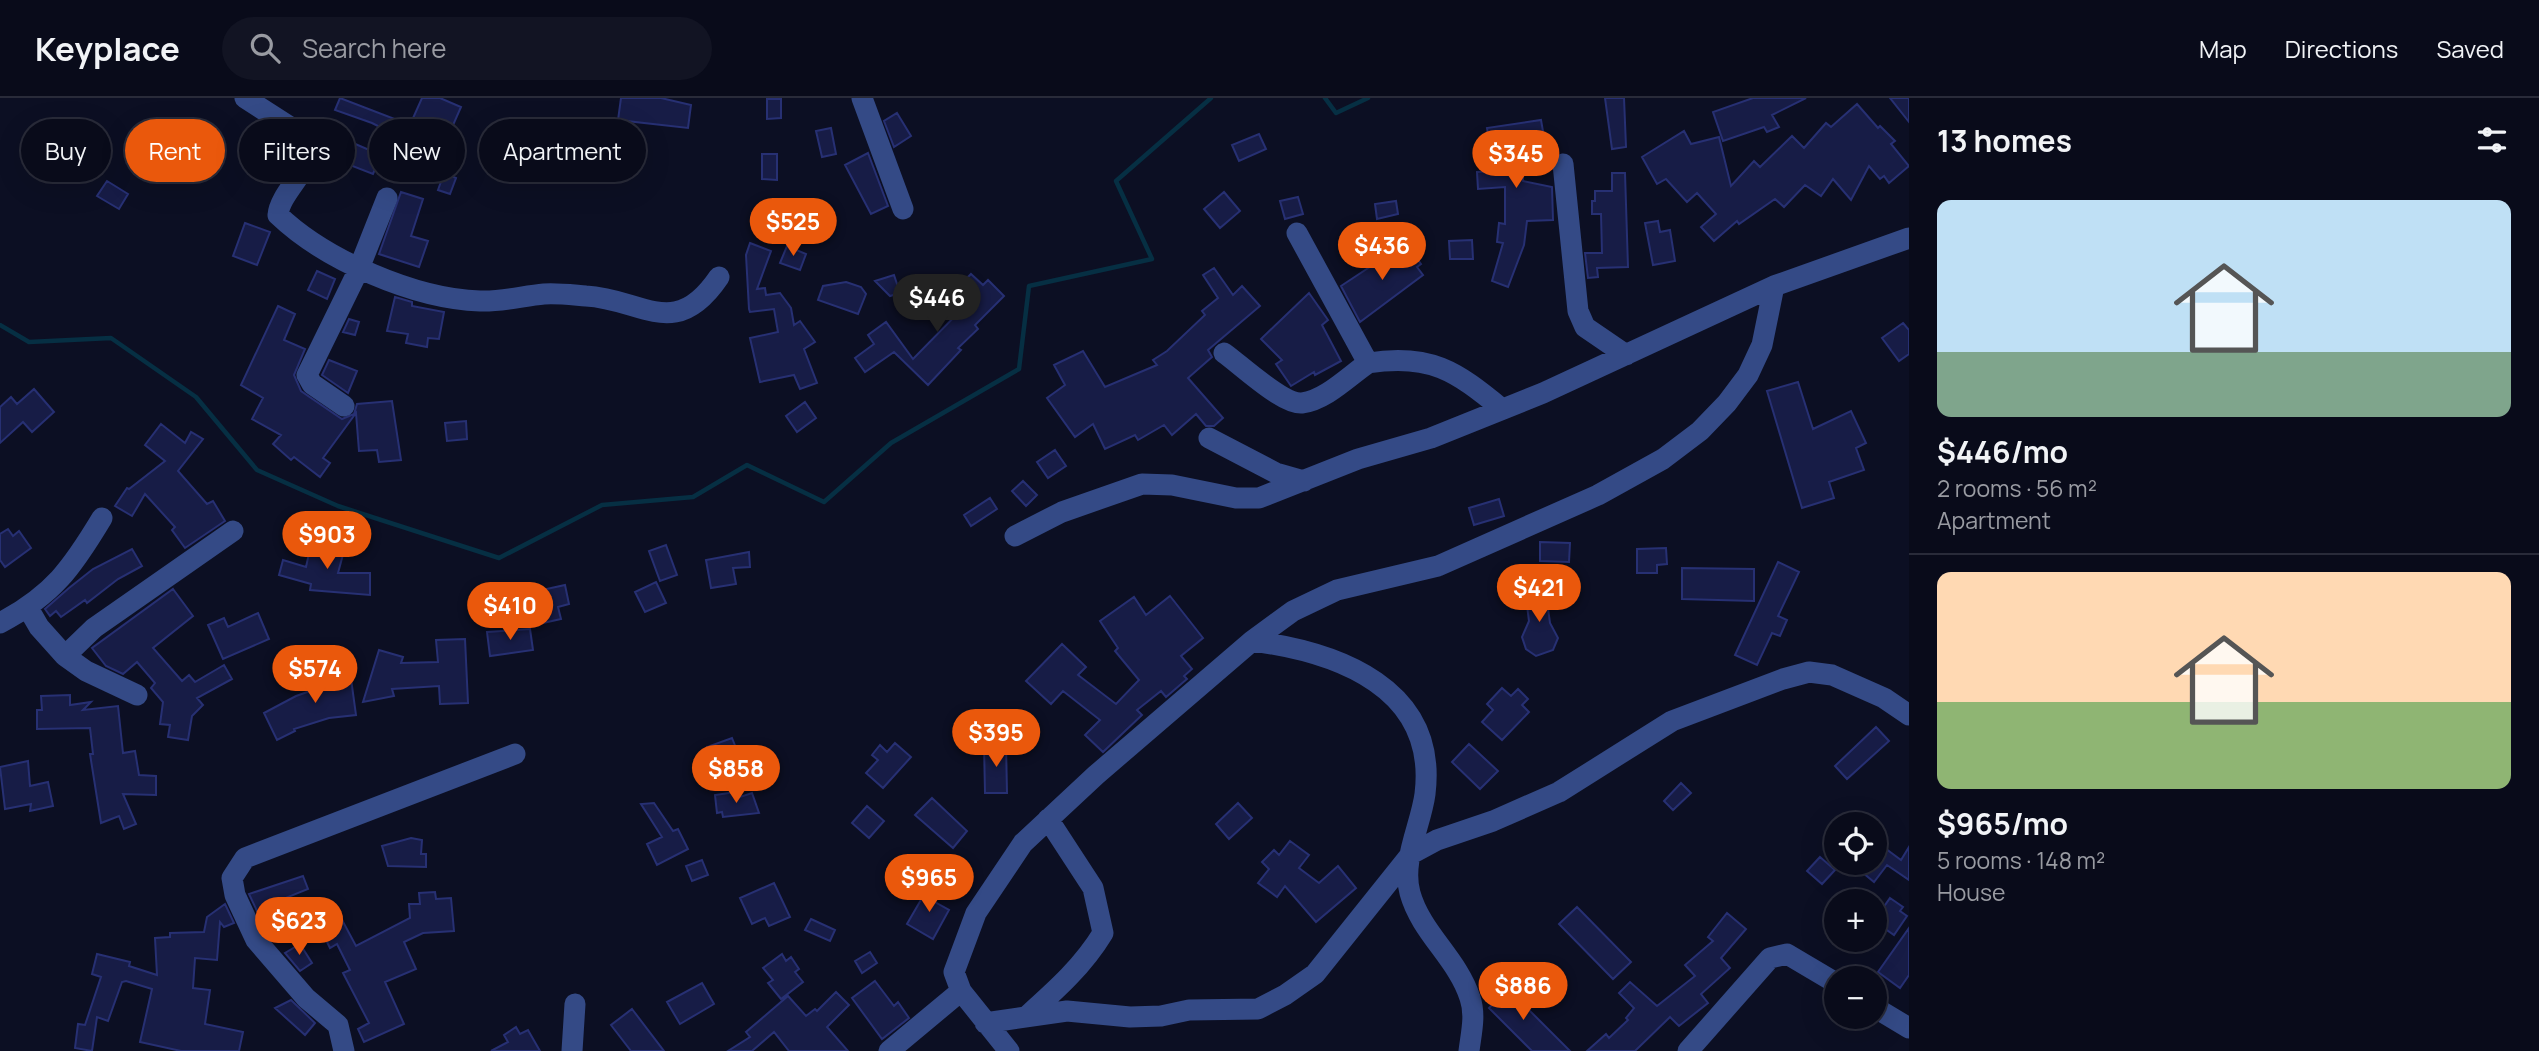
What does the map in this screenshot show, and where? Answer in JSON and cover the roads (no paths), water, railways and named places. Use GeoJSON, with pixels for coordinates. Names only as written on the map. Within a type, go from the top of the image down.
{"type":"FeatureCollection","features":[{"type":"Feature","properties":{"kind":"street"},"geometry":{"type":"LineString","coordinates":[[245,98],[309,139],[312,145],[310,156],[279,205],[278,215],[358,271],[441,297],[481,302],[548,294],[587,296],[667,314],[706,296],[719,278]]}},
{"type":"Feature","properties":{"kind":"street"},"geometry":{"type":"LineString","coordinates":[[862,98],[903,209]]}},
{"type":"Feature","properties":{"kind":"street"},"geometry":{"type":"LineString","coordinates":[[1563,164],[1578,311],[1585,327],[1626,355]]}},
{"type":"Feature","properties":{"kind":"street"},"geometry":{"type":"LineString","coordinates":[[344,407],[312,384],[307,375],[358,271],[387,198]]}},
{"type":"Feature","properties":{"kind":"street"},"geometry":{"type":"LineString","coordinates":[[1297,233],[1368,363]]}},
{"type":"Feature","properties":{"kind":"street"},"geometry":{"type":"LineString","coordinates":[[1014,537],[1062,512],[1142,484],[1172,485],[1236,498],[1259,498],[1357,459],[1431,438],[1626,355],[1774,286],[1909,238]]}},
{"type":"Feature","properties":{"kind":"street"},"geometry":{"type":"LineString","coordinates":[[1009,1051],[961,991],[954,972],[976,913],[1023,843],[1252,641],[1293,611],[1337,590],[1438,566],[1598,495],[1663,459],[1700,431],[1727,403],[1748,375],[1762,345],[1774,286]]}},
{"type":"Feature","properties":{"kind":"street"},"geometry":{"type":"LineString","coordinates":[[1224,353],[1285,399],[1300,404],[1317,398],[1368,363],[1394,359],[1436,363],[1467,380],[1502,409]]}},
{"type":"Feature","properties":{"kind":"street"},"geometry":{"type":"LineString","coordinates":[[1209,438],[1276,473],[1304,481]]}},
{"type":"Feature","properties":{"kind":"street"},"geometry":{"type":"LineString","coordinates":[[0,623],[28,608],[72,569],[102,518]]}},
{"type":"Feature","properties":{"kind":"street"},"geometry":{"type":"LineString","coordinates":[[65,656],[94,628],[233,531]]}},
{"type":"Feature","properties":{"kind":"street"},"geometry":{"type":"LineString","coordinates":[[28,608],[39,627],[65,656],[86,671],[136,695]]}},
{"type":"Feature","properties":{"kind":"street"},"geometry":{"type":"LineString","coordinates":[[1252,641],[1315,652],[1352,666],[1391,693],[1413,718],[1424,751],[1425,793],[1407,881],[1415,909],[1459,974],[1471,999],[1473,1023],[1469,1051]]}},
{"type":"Feature","properties":{"kind":"street"},"geometry":{"type":"LineString","coordinates":[[985,1023],[1067,1011],[1130,1017],[1161,1016],[1189,1010],[1258,1009],[1285,995],[1315,974],[1411,854],[1437,840],[1493,821],[1559,792],[1672,721],[1783,679],[1809,672],[1832,675],[1884,698],[1909,715]]}},
{"type":"Feature","properties":{"kind":"street"},"geometry":{"type":"LineString","coordinates":[[344,1051],[338,1025],[306,998],[256,940],[235,895],[232,878],[245,858],[515,754]]}},
{"type":"Feature","properties":{"kind":"street"},"geometry":{"type":"LineString","coordinates":[[1027,1016],[1064,983],[1091,953],[1102,933],[1093,888],[1048,819]]}},
{"type":"Feature","properties":{"kind":"street"},"geometry":{"type":"LineString","coordinates":[[1688,1051],[1770,958],[1787,954],[1824,976]]}},
{"type":"Feature","properties":{"kind":"street"},"geometry":{"type":"LineString","coordinates":[[889,1051],[961,991]]}},
{"type":"Feature","properties":{"kind":"street"},"geometry":{"type":"LineString","coordinates":[[572,1051],[575,1004]]}},
{"type":"Feature","properties":{"kind":"street"},"geometry":{"type":"LineString","coordinates":[[1887,1015],[1909,1028]]}},
{"type":"Feature","properties":{"kind":"waterway"},"geometry":{"type":"LineString","coordinates":[[0,325],[29,342],[111,338],[196,397],[257,470],[338,506],[499,558],[602,505],[693,497],[747,465],[824,502],[891,443],[1019,369],[1029,286],[1152,259],[1116,181],[1211,98]]}},
{"type":"Feature","properties":{"kind":"waterway"},"geometry":{"type":"LineString","coordinates":[[1325,98],[1336,113],[1368,98]]}}]}
